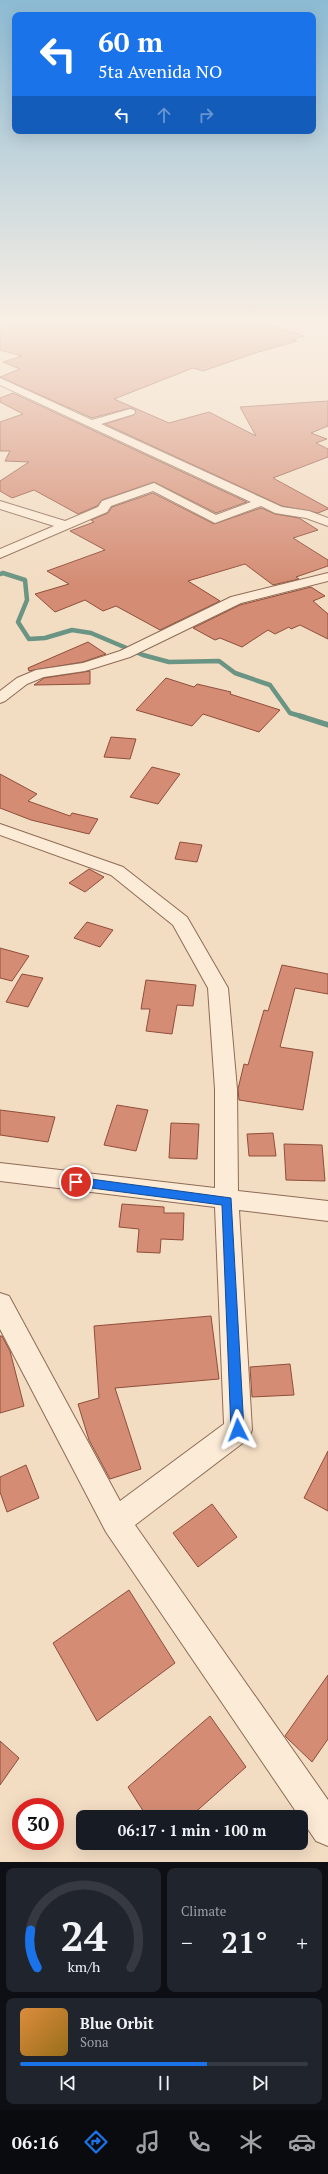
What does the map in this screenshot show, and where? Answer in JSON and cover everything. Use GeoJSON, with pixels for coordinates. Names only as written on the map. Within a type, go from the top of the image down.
{"type":"FeatureCollection","features":[{"type":"Feature","properties":{"kind":"street"},"geometry":{"type":"LineString","coordinates":[[65,411],[279,510],[309,516],[328,522]]}},
{"type":"Feature","properties":{"kind":"street"},"geometry":{"type":"LineString","coordinates":[[92,423],[130,412]]}},
{"type":"Feature","properties":{"kind":"street"},"geometry":{"type":"LineString","coordinates":[[0,554],[103,509],[106,504],[154,487],[215,518],[262,502]]}},
{"type":"Feature","properties":{"kind":"street"},"geometry":{"type":"LineString","coordinates":[[0,505],[65,525]]}},
{"type":"Feature","properties":{"kind":"street"},"geometry":{"type":"LineString","coordinates":[[0,698],[22,681],[40,673],[85,667],[125,654],[236,600],[328,577]]}},
{"type":"Feature","properties":{"kind":"street"},"geometry":{"type":"LineString","coordinates":[[0,829],[117,871],[180,921],[218,988],[226,1089],[225,1163],[238,1430],[116,1522]]}},
{"type":"Feature","properties":{"kind":"street"},"geometry":{"type":"LineString","coordinates":[[0,1172],[227,1201],[328,1212]]}},
{"type":"Feature","properties":{"kind":"street"},"geometry":{"type":"LineString","coordinates":[[0,1304],[116,1522],[328,1829]]}},
{"type":"Feature","properties":{"kind":"building"},"geometry":{"type":"Polygon","coordinates":[[[17,411],[51,411],[247,502],[216,513],[154,482],[102,500],[97,506],[78,514],[34,490],[12,498],[0,491],[0,481],[29,462],[5,461],[10,451],[0,451],[0,422],[23,414],[17,411]]]}},
{"type":"Feature","properties":{"kind":"building"},"geometry":{"type":"Polygon","coordinates":[[[76,411],[119,411],[92,418],[76,411]]]}},
{"type":"Feature","properties":{"kind":"building"},"geometry":{"type":"Polygon","coordinates":[[[136,411],[141,411],[169,423],[209,412],[256,436],[242,411],[328,411],[328,426],[311,433],[327,439],[316,443],[328,449],[328,457],[273,478],[328,509],[318,513],[282,506],[105,424],[134,415],[136,411]]]}},
{"type":"Feature","properties":{"kind":"building"},"geometry":{"type":"Polygon","coordinates":[[[153,493],[214,524],[261,508],[275,514],[299,518],[318,530],[293,538],[328,560],[328,566],[296,577],[299,579],[273,585],[245,564],[188,581],[220,601],[160,630],[116,606],[103,611],[85,600],[55,612],[35,594],[69,584],[47,571],[105,550],[70,531],[94,522],[91,520],[108,513],[112,507],[153,493]]]}},
{"type":"Feature","properties":{"kind":"building"},"geometry":{"type":"Polygon","coordinates":[[[311,587],[325,596],[313,601],[328,614],[328,639],[300,625],[291,629],[289,627],[275,634],[268,630],[242,647],[220,638],[215,640],[193,628],[240,605],[311,587]]]}},
{"type":"Feature","properties":{"kind":"building"},"geometry":{"type":"Polygon","coordinates":[[[88,642],[106,654],[83,662],[29,671],[28,668],[88,642]]]}},
{"type":"Feature","properties":{"kind":"building"},"geometry":{"type":"Polygon","coordinates":[[[90,671],[90,684],[34,685],[44,678],[90,671]]]}},
{"type":"Feature","properties":{"kind":"building"},"geometry":{"type":"Polygon","coordinates":[[[166,678],[194,687],[197,684],[231,692],[230,694],[280,710],[259,732],[203,714],[192,726],[136,710],[166,678]]]}},
{"type":"Feature","properties":{"kind":"building"},"geometry":{"type":"Polygon","coordinates":[[[111,737],[136,739],[130,759],[104,757],[111,737]]]}},
{"type":"Feature","properties":{"kind":"building"},"geometry":{"type":"Polygon","coordinates":[[[152,767],[180,774],[158,804],[130,797],[152,767]]]}},
{"type":"Feature","properties":{"kind":"building"},"geometry":{"type":"Polygon","coordinates":[[[0,774],[37,794],[28,801],[70,816],[72,813],[98,819],[89,834],[31,820],[0,808],[0,774]]]}},
{"type":"Feature","properties":{"kind":"building"},"geometry":{"type":"Polygon","coordinates":[[[180,842],[202,845],[197,862],[175,859],[180,842]]]}},
{"type":"Feature","properties":{"kind":"building"},"geometry":{"type":"Polygon","coordinates":[[[89,869],[104,877],[85,892],[69,883],[89,869]]]}},
{"type":"Feature","properties":{"kind":"building"},"geometry":{"type":"Polygon","coordinates":[[[87,922],[113,930],[100,947],[74,938],[87,922]]]}},
{"type":"Feature","properties":{"kind":"building"},"geometry":{"type":"Polygon","coordinates":[[[0,948],[29,956],[12,981],[0,978],[0,948]]]}},
{"type":"Feature","properties":{"kind":"building"},"geometry":{"type":"Polygon","coordinates":[[[282,965],[328,974],[328,994],[295,988],[280,1047],[313,1052],[303,1110],[239,1100],[238,1089],[244,1064],[248,1065],[264,1010],[268,1011],[282,965]]]}},
{"type":"Feature","properties":{"kind":"building"},"geometry":{"type":"Polygon","coordinates":[[[22,974],[43,978],[28,1007],[6,1002],[22,974]]]}},
{"type":"Feature","properties":{"kind":"building"},"geometry":{"type":"Polygon","coordinates":[[[146,980],[196,985],[193,1006],[177,1005],[172,1034],[146,1031],[150,1009],[141,1009],[146,980]]]}},
{"type":"Feature","properties":{"kind":"building"},"geometry":{"type":"Polygon","coordinates":[[[117,1105],[148,1110],[136,1151],[104,1145],[117,1105]]]}},
{"type":"Feature","properties":{"kind":"building"},"geometry":{"type":"Polygon","coordinates":[[[0,1110],[55,1117],[48,1142],[0,1135],[0,1110]]]}},
{"type":"Feature","properties":{"kind":"building"},"geometry":{"type":"Polygon","coordinates":[[[171,1123],[199,1124],[197,1159],[169,1158],[171,1123]]]}},
{"type":"Feature","properties":{"kind":"building"},"geometry":{"type":"Polygon","coordinates":[[[273,1133],[276,1156],[249,1156],[247,1134],[273,1133]]]}},
{"type":"Feature","properties":{"kind":"building"},"geometry":{"type":"Polygon","coordinates":[[[284,1144],[322,1145],[325,1181],[286,1180],[284,1144]]]}},
{"type":"Feature","properties":{"kind":"building"},"geometry":{"type":"Polygon","coordinates":[[[122,1204],[164,1207],[164,1213],[184,1213],[183,1240],[161,1239],[160,1253],[137,1252],[139,1229],[119,1227],[122,1204]]]}},
{"type":"Feature","properties":{"kind":"building"},"geometry":{"type":"Polygon","coordinates":[[[211,1316],[219,1379],[115,1388],[141,1469],[110,1479],[89,1440],[78,1404],[99,1398],[94,1326],[211,1316]]]}},
{"type":"Feature","properties":{"kind":"building"},"geometry":{"type":"Polygon","coordinates":[[[0,1336],[2,1336],[10,1351],[24,1406],[0,1413],[0,1336]]]}},
{"type":"Feature","properties":{"kind":"building"},"geometry":{"type":"Polygon","coordinates":[[[290,1364],[294,1395],[252,1397],[250,1367],[290,1364]]]}},
{"type":"Feature","properties":{"kind":"building"},"geometry":{"type":"Polygon","coordinates":[[[328,1451],[328,1511],[304,1498],[328,1451]]]}},
{"type":"Feature","properties":{"kind":"building"},"geometry":{"type":"Polygon","coordinates":[[[26,1465],[39,1498],[7,1512],[0,1492],[0,1477],[26,1465]]]}},
{"type":"Feature","properties":{"kind":"building"},"geometry":{"type":"Polygon","coordinates":[[[212,1504],[237,1537],[198,1567],[173,1533],[212,1504]]]}},
{"type":"Feature","properties":{"kind":"building"},"geometry":{"type":"Polygon","coordinates":[[[129,1590],[175,1663],[97,1721],[53,1643],[129,1590]]]}},
{"type":"Feature","properties":{"kind":"building"},"geometry":{"type":"Polygon","coordinates":[[[328,1675],[328,1739],[312,1762],[285,1736],[328,1675]]]}},
{"type":"Feature","properties":{"kind":"building"},"geometry":{"type":"Polygon","coordinates":[[[210,1716],[246,1767],[198,1810],[143,1810],[128,1787],[210,1716]]]}},
{"type":"Feature","properties":{"kind":"building"},"geometry":{"type":"Polygon","coordinates":[[[0,1741],[19,1758],[0,1785],[0,1741]]]}},
{"type":"Feature","properties":{"kind":"waterway"},"geometry":{"type":"LineString","coordinates":[[0,574],[3,573],[25,580],[27,600],[18,622],[29,639],[45,638],[72,630],[91,633],[143,655],[169,662],[219,661],[235,673],[270,685],[290,713],[304,717]]}},
{"type":"Feature","properties":{"kind":"waterway"},"geometry":{"type":"LineString","coordinates":[[300,716],[328,725]]}},
{"type":"Feature","properties":{"kind":"route"},"geometry":{"type":"LineString","coordinates":[[76,1182],[227,1201],[238,1430]]}}]}
